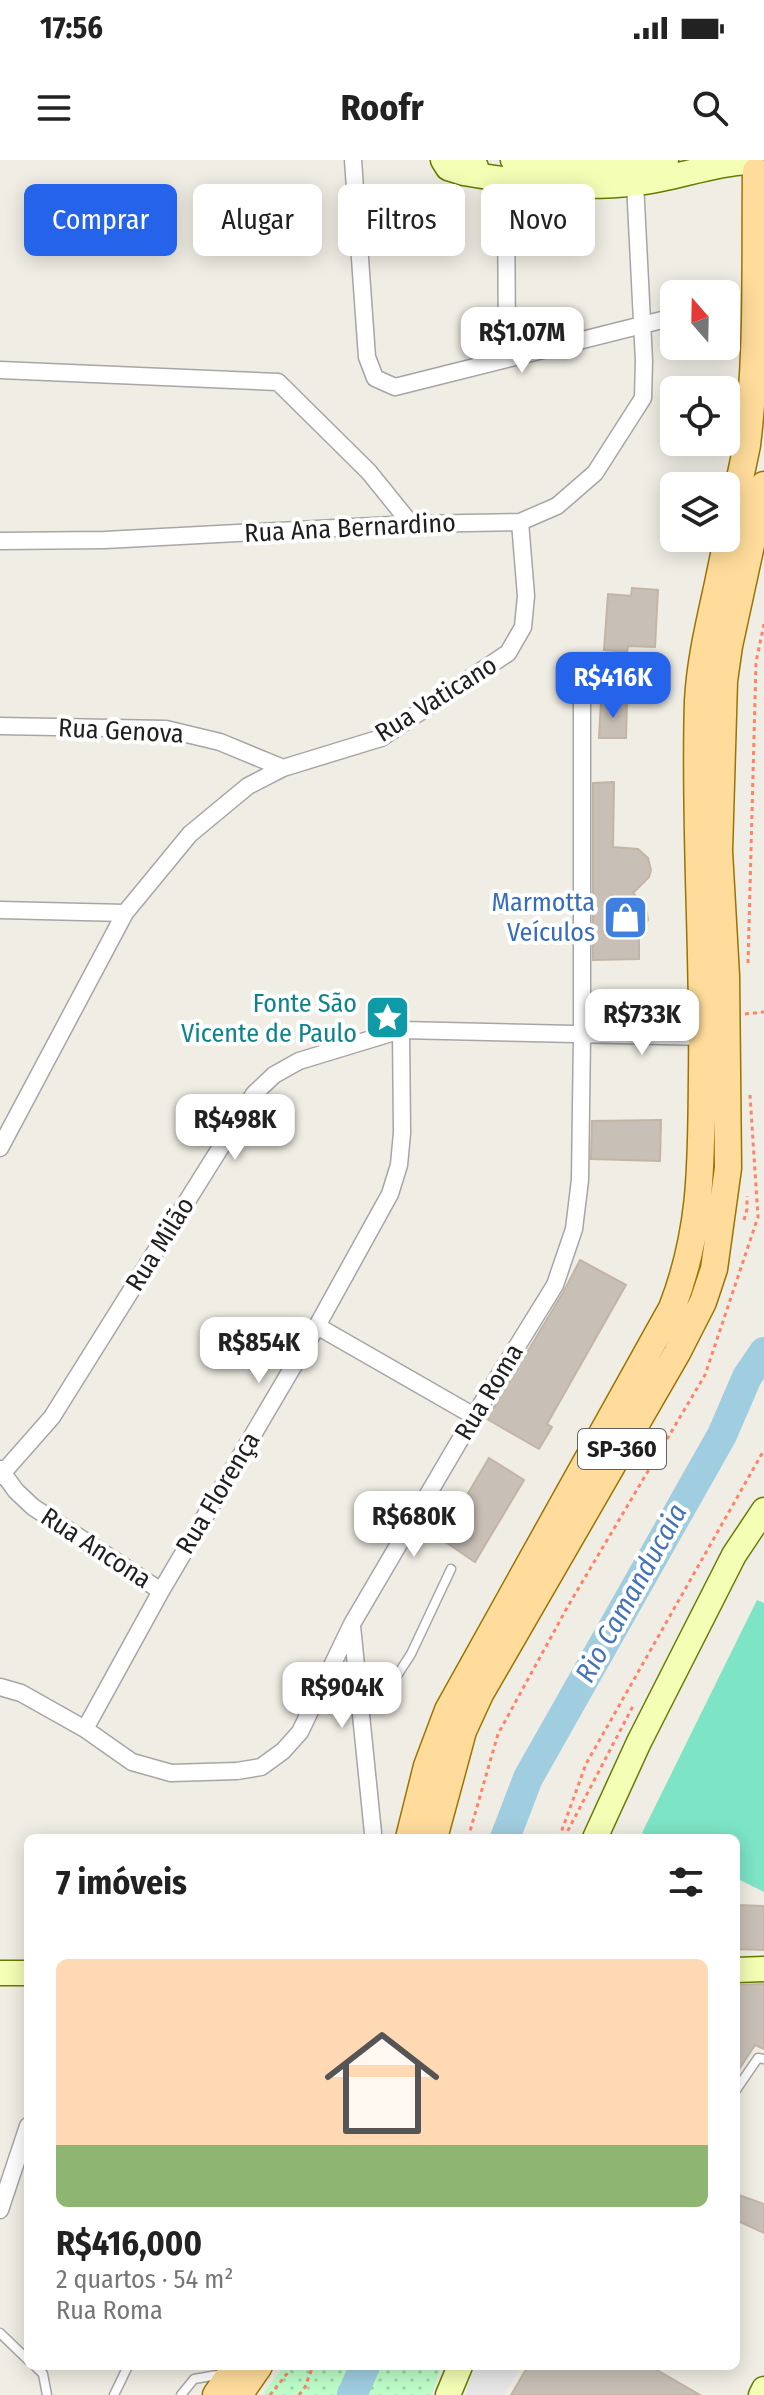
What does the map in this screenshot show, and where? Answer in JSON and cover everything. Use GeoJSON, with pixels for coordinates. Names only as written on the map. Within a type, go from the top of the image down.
{"type":"FeatureCollection","features":[{"type":"Feature","properties":{"kind":"main road","name":"SP-360"},"geometry":{"type":"LineString","coordinates":[[410,1834],[427,1766],[448,1710],[672,1308],[687,1270],[697,1215],[701,1154],[725,1034],[698,763],[700,680],[751,417],[757,279],[754,166]]}},
{"type":"Feature","properties":{"kind":"main road","name":"SP-360"},"geometry":{"type":"LineString","coordinates":[[435,1834],[463,1731],[480,1694],[677,1353],[703,1302],[714,1269],[728,1168],[719,851],[724,681],[764,485]]}},
{"type":"Feature","properties":{"kind":"main road"},"geometry":{"type":"LineString","coordinates":[[216,2395],[236,2378]]}},
{"type":"Feature","properties":{"kind":"street"},"geometry":{"type":"LineString","coordinates":[[353,160],[367,357],[375,378],[395,387],[660,320]]}},
{"type":"Feature","properties":{"kind":"street"},"geometry":{"type":"LineString","coordinates":[[509,170],[530,165],[603,170],[641,167],[666,160]]}},
{"type":"Feature","properties":{"kind":"street"},"geometry":{"type":"LineString","coordinates":[[463,164],[509,170],[560,186],[635,183],[726,164],[754,166]]}},
{"type":"Feature","properties":{"kind":"street"},"geometry":{"type":"LineString","coordinates":[[507,358],[509,170]]}},
{"type":"Feature","properties":{"kind":"street"},"geometry":{"type":"LineString","coordinates":[[635,183],[641,324]]}},
{"type":"Feature","properties":{"kind":"street","name":"Rua Ana Bernardino"},"geometry":{"type":"LineString","coordinates":[[0,541],[105,540],[411,524],[520,522],[557,506],[595,473],[643,398],[641,324]]}},
{"type":"Feature","properties":{"kind":"street"},"geometry":{"type":"LineString","coordinates":[[0,370],[278,382],[369,472],[411,524]]}},
{"type":"Feature","properties":{"kind":"street","name":"Rua Vaticano"},"geometry":{"type":"LineString","coordinates":[[0,1148],[8,1117],[125,913],[190,834],[248,786],[283,768],[381,738],[508,653],[523,627],[526,596],[520,522]]}},
{"type":"Feature","properties":{"kind":"street","name":"Rua Roma"},"geometry":{"type":"LineString","coordinates":[[0,1687],[21,1693],[85,1729],[132,1762],[171,1773],[261,1767],[283,1751],[300,1732],[352,1624],[555,1285],[574,1229],[580,1180],[582,687]]}},
{"type":"Feature","properties":{"kind":"street","name":"Rua Genova"},"geometry":{"type":"LineString","coordinates":[[0,726],[166,729],[220,742],[283,768]]}},
{"type":"Feature","properties":{"kind":"street"},"geometry":{"type":"LineString","coordinates":[[0,910],[125,913]]}},
{"type":"Feature","properties":{"kind":"street","name":"Rua Milão"},"geometry":{"type":"LineString","coordinates":[[1,1473],[52,1417],[254,1094],[274,1075],[299,1061],[401,1030],[582,1036],[725,1034]]}},
{"type":"Feature","properties":{"kind":"street","name":"Rua Florença"},"geometry":{"type":"LineString","coordinates":[[85,1729],[390,1194],[399,1165],[402,1133],[401,1030]]}},
{"type":"Feature","properties":{"kind":"street"},"geometry":{"type":"LineString","coordinates":[[317,1326],[474,1416]]}},
{"type":"Feature","properties":{"kind":"street","name":"Rua Ancona"},"geometry":{"type":"LineString","coordinates":[[1,1473],[33,1507],[161,1591]]}},
{"type":"Feature","properties":{"kind":"street"},"geometry":{"type":"LineString","coordinates":[[597,1834],[639,1742],[734,1555],[764,1510]]}},
{"type":"Feature","properties":{"kind":"street"},"geometry":{"type":"LineString","coordinates":[[352,1624],[373,1833]]}},
{"type":"Feature","properties":{"kind":"street"},"geometry":{"type":"LineString","coordinates":[[740,1970],[764,1969]]}},
{"type":"Feature","properties":{"kind":"street"},"geometry":{"type":"LineString","coordinates":[[0,1973],[24,1973]]}},
{"type":"Feature","properties":{"kind":"street"},"geometry":{"type":"LineString","coordinates":[[0,2210],[24,2138]]}},
{"type":"Feature","properties":{"kind":"street"},"geometry":{"type":"LineString","coordinates":[[448,2395],[458,2370]]}},
{"type":"Feature","properties":{"kind":"street"},"geometry":{"type":"LineString","coordinates":[[761,2395],[764,2389]]}},
{"type":"Feature","properties":{"kind":"lane"},"geometry":{"type":"LineString","coordinates":[[360,1710],[398,1674],[411,1654],[451,1569]]}},
{"type":"Feature","properties":{"kind":"lane"},"geometry":{"type":"LineString","coordinates":[[740,2084],[758,2058],[764,2059]]}},
{"type":"Feature","properties":{"kind":"lane"},"geometry":{"type":"LineString","coordinates":[[0,2333],[24,2356]]}},
{"type":"Feature","properties":{"kind":"lane"},"geometry":{"type":"LineString","coordinates":[[39,2370],[43,2374],[47,2395]]}},
{"type":"Feature","properties":{"kind":"lane"},"geometry":{"type":"LineString","coordinates":[[114,2395],[126,2370]]}},
{"type":"Feature","properties":{"kind":"lane"},"geometry":{"type":"LineString","coordinates":[[181,2395],[194,2379],[236,2378]]}},
{"type":"Feature","properties":{"kind":"path"},"geometry":{"type":"LineString","coordinates":[[742,938],[745,967]]}},
{"type":"Feature","properties":{"kind":"path"},"geometry":{"type":"LineString","coordinates":[[725,1034],[745,1014]]}},
{"type":"Feature","properties":{"kind":"path"},"geometry":{"type":"LineString","coordinates":[[743,1223],[747,1194]]}},
{"type":"Feature","properties":{"kind":"path"},"geometry":{"type":"LineString","coordinates":[[560,1834],[586,1764],[764,1450]]}},
{"type":"Feature","properties":{"kind":"path"},"geometry":{"type":"LineString","coordinates":[[270,2395],[290,2370]]}},
{"type":"Feature","properties":{"kind":"path"},"geometry":{"type":"LineString","coordinates":[[299,2395],[311,2370]]}},
{"type":"Feature","properties":{"kind":"green space"},"geometry":{"type":"Polygon","coordinates":[[[757,1600],[764,1603],[764,1892],[740,1880],[740,1834],[642,1833],[757,1600]]]}},
{"type":"Feature","properties":{"kind":"green space"},"geometry":{"type":"Polygon","coordinates":[[[281,2370],[440,2370],[431,2395],[262,2395],[281,2370]]]}},
{"type":"Feature","properties":{"kind":"shaded area"},"geometry":{"type":"Polygon","coordinates":[[[473,2370],[520,2370],[504,2395],[465,2395],[473,2370]]]}},
{"type":"Feature","properties":{"kind":"building"},"geometry":{"type":"Polygon","coordinates":[[[632,588],[658,590],[655,647],[628,646],[627,652],[604,650],[608,594],[631,596],[632,588]]]}},
{"type":"Feature","properties":{"kind":"building"},"geometry":{"type":"Polygon","coordinates":[[[601,701],[627,701],[626,738],[599,738],[601,701]]]}},
{"type":"Feature","properties":{"kind":"building"},"geometry":{"type":"Polygon","coordinates":[[[614,782],[613,847],[638,849],[648,858],[649,877],[633,893],[646,907],[648,920],[639,936],[639,959],[593,960],[593,783],[614,782]]]}},
{"type":"Feature","properties":{"kind":"building"},"geometry":{"type":"Polygon","coordinates":[[[661,1120],[660,1161],[591,1159],[592,1121],[661,1120]]]}},
{"type":"Feature","properties":{"kind":"building"},"geometry":{"type":"Polygon","coordinates":[[[580,1260],[626,1285],[547,1424],[552,1427],[539,1449],[487,1419],[580,1260]]]}},
{"type":"Feature","properties":{"kind":"building"},"geometry":{"type":"Polygon","coordinates":[[[489,1458],[524,1480],[475,1562],[441,1539],[489,1458]]]}},
{"type":"Feature","properties":{"kind":"building"},"geometry":{"type":"Polygon","coordinates":[[[740,1905],[764,1906],[764,1950],[740,1949],[740,1905]]]}},
{"type":"Feature","properties":{"kind":"building"},"geometry":{"type":"Polygon","coordinates":[[[764,1984],[764,2049],[755,2045],[740,2068],[740,1985],[764,1984]]]}},
{"type":"Feature","properties":{"kind":"building"},"geometry":{"type":"Polygon","coordinates":[[[740,2195],[764,2204],[764,2233],[740,2222],[740,2195]]]}},
{"type":"Feature","properties":{"kind":"building"},"geometry":{"type":"Polygon","coordinates":[[[526,2370],[657,2370],[700,2395],[511,2395],[526,2370]]]}},
{"type":"Feature","properties":{"kind":"waterway","name":"Rio Camanducaia"},"geometry":{"type":"LineString","coordinates":[[507,1834],[528,1778],[722,1435],[747,1377],[764,1352]]}},
{"type":"Feature","properties":{"kind":"waterway","name":"Rio Camanducaia"},"geometry":{"type":"LineString","coordinates":[[352,2395],[363,2370]]}},
{"type":"Feature","properties":{"kind":"place","name":"Marmotta Veículos"},"geometry":{"type":"Point","coordinates":[626,917]}},
{"type":"Feature","properties":{"kind":"place","name":"Fonte São Vicente de Paulo"},"geometry":{"type":"Point","coordinates":[388,1018]}}]}
